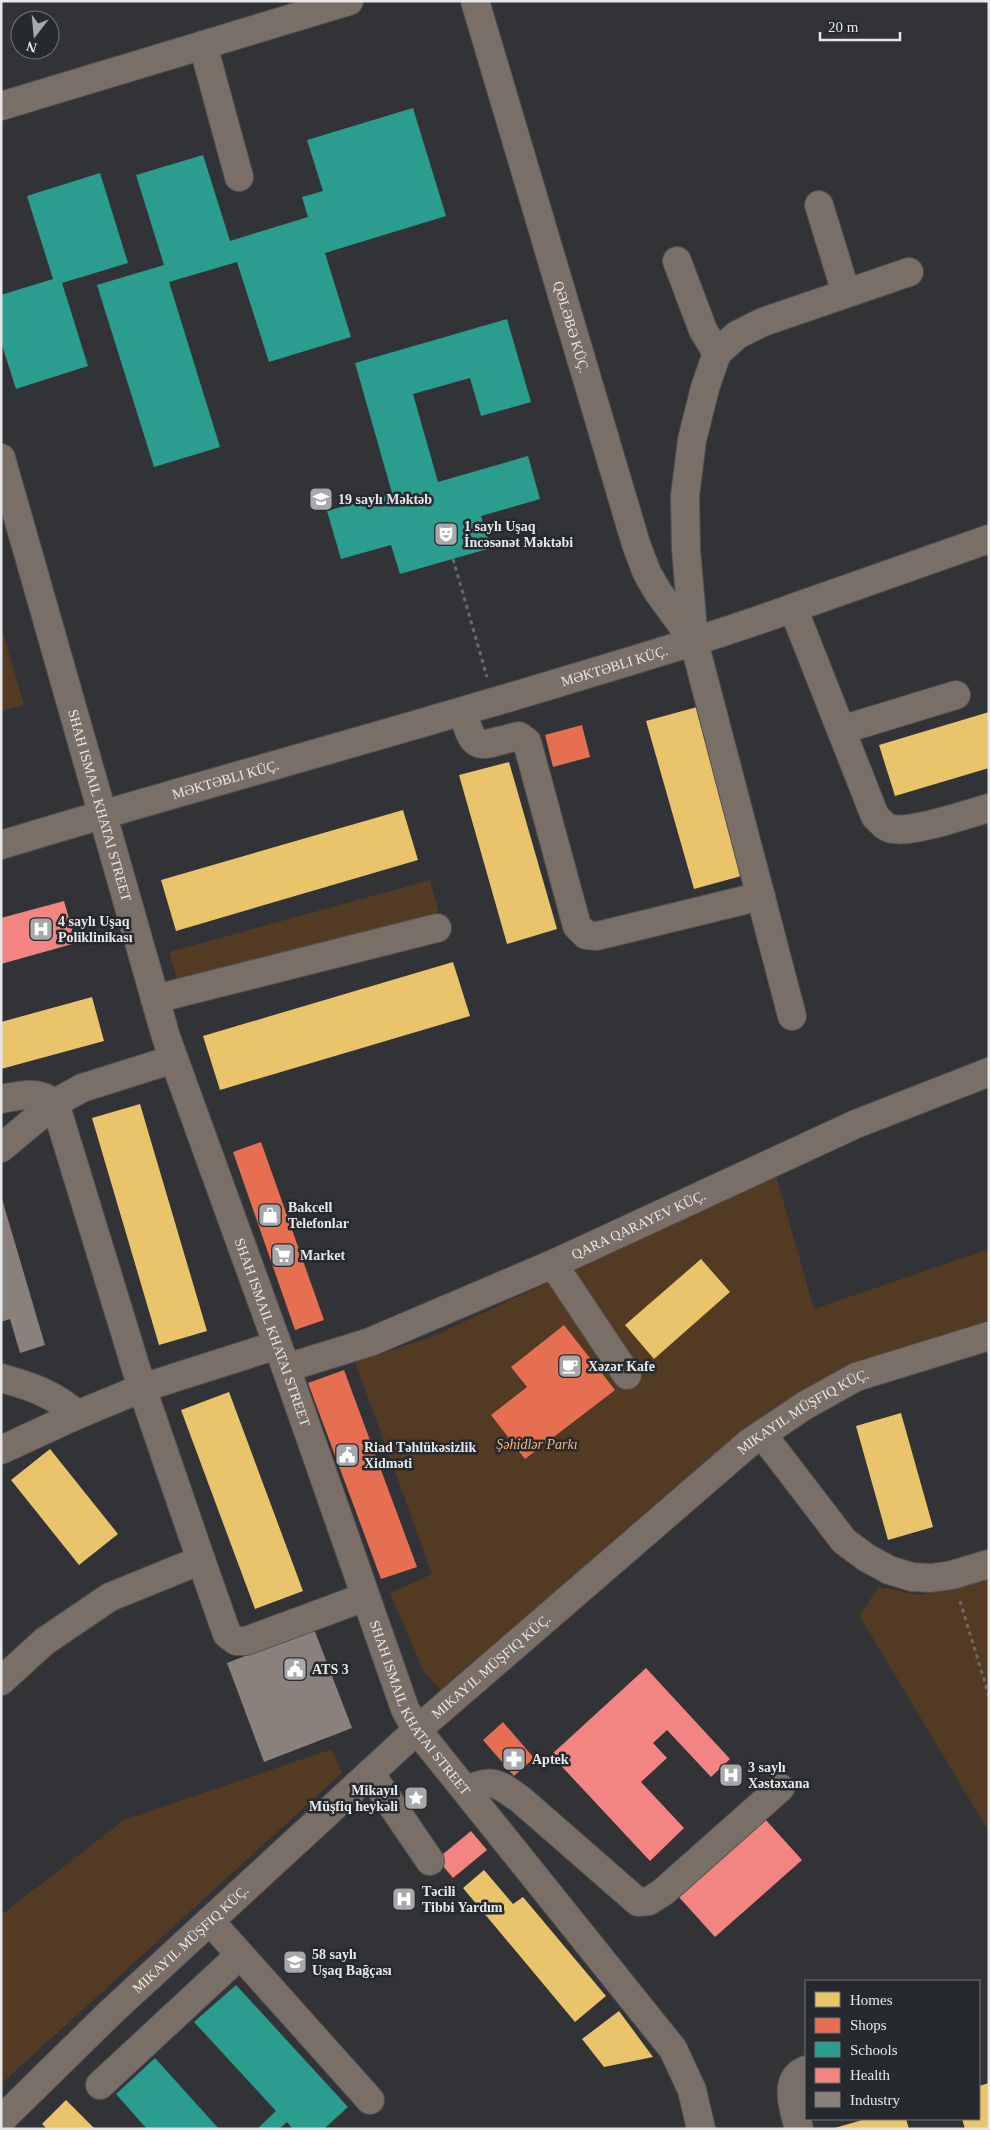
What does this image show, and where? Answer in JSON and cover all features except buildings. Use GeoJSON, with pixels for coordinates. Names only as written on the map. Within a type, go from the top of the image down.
{"type":"FeatureCollection","features":[{"type":"Feature","properties":{"kind":"street"},"geometry":{"type":"LineString","coordinates":[[1,106],[349,1]]}},
{"type":"Feature","properties":{"kind":"street","name":"QƏLƏBƏ KÜÇ."},"geometry":{"type":"LineString","coordinates":[[474,1],[636,544],[647,573],[658,592],[694,642]]}},
{"type":"Feature","properties":{"kind":"street"},"geometry":{"type":"LineString","coordinates":[[203,45],[239,177]]}},
{"type":"Feature","properties":{"kind":"street"},"geometry":{"type":"LineString","coordinates":[[819,205],[846,293]]}},
{"type":"Feature","properties":{"kind":"street"},"geometry":{"type":"LineString","coordinates":[[677,262],[703,330],[717,353]]}},
{"type":"Feature","properties":{"kind":"street"},"geometry":{"type":"LineString","coordinates":[[792,1016],[694,642],[686,549],[685,496],[692,440],[704,388],[717,353],[736,335],[763,322],[909,272]]}},
{"type":"Feature","properties":{"kind":"street","name":"SHAH ISMAIL KHATAI STREET"},"geometry":{"type":"LineString","coordinates":[[1,458],[174,1059],[282,1356],[404,1709],[417,1730],[673,2049],[684,2069],[692,2090],[701,2129]]}},
{"type":"Feature","properties":{"kind":"street","name":"MƏKTƏBLI KÜÇ."},"geometry":{"type":"LineString","coordinates":[[1,845],[103,814],[463,712],[694,642],[989,539]]}},
{"type":"Feature","properties":{"kind":"street"},"geometry":{"type":"LineString","coordinates":[[793,608],[874,816],[884,826],[894,830],[916,828],[989,808]]}},
{"type":"Feature","properties":{"kind":"street"},"geometry":{"type":"LineString","coordinates":[[841,730],[956,695]]}},
{"type":"Feature","properties":{"kind":"street"},"geometry":{"type":"LineString","coordinates":[[463,712],[470,736],[476,743],[484,744],[519,736],[527,742],[578,926],[586,935],[597,936],[760,896]]}},
{"type":"Feature","properties":{"kind":"street"},"geometry":{"type":"LineString","coordinates":[[156,999],[437,928]]}},
{"type":"Feature","properties":{"kind":"street"},"geometry":{"type":"LineString","coordinates":[[1,1148],[55,1103],[82,1088],[174,1059]]}},
{"type":"Feature","properties":{"kind":"street","name":"QARA QARAYEV KÜÇ."},"geometry":{"type":"LineString","coordinates":[[1,1450],[142,1388],[282,1356],[370,1342],[553,1264],[856,1124],[989,1072]]}},
{"type":"Feature","properties":{"kind":"street"},"geometry":{"type":"LineString","coordinates":[[1,1099],[31,1093],[45,1096],[55,1103],[142,1388],[227,1634],[236,1641],[246,1642],[365,1597]]}},
{"type":"Feature","properties":{"kind":"street"},"geometry":{"type":"LineString","coordinates":[[553,1264],[627,1375]]}},
{"type":"Feature","properties":{"kind":"street"},"geometry":{"type":"LineString","coordinates":[[1,2120],[111,2012],[417,1730],[748,1443],[804,1406],[856,1377],[989,1336]]}},
{"type":"Feature","properties":{"kind":"street"},"geometry":{"type":"LineString","coordinates":[[1,1378],[36,1388],[64,1402],[77,1415]]}},
{"type":"Feature","properties":{"kind":"street"},"geometry":{"type":"LineString","coordinates":[[762,1434],[844,1541],[889,1570],[912,1577],[931,1578],[952,1575],[989,1564]]}},
{"type":"Feature","properties":{"kind":"street"},"geometry":{"type":"LineString","coordinates":[[1,1681],[45,1640],[110,1596],[201,1560]]}},
{"type":"Feature","properties":{"kind":"street"},"geometry":{"type":"LineString","coordinates":[[370,1773],[430,1861]]}},
{"type":"Feature","properties":{"kind":"street"},"geometry":{"type":"LineString","coordinates":[[466,1790],[482,1783],[501,1786],[520,1799],[638,1902],[649,1901],[663,1892],[780,1788]]}},
{"type":"Feature","properties":{"kind":"street"},"geometry":{"type":"LineString","coordinates":[[210,1921],[370,2100]]}},
{"type":"Feature","properties":{"kind":"street"},"geometry":{"type":"LineString","coordinates":[[100,2085],[240,1955]]}},
{"type":"Feature","properties":{"kind":"street"},"geometry":{"type":"LineString","coordinates":[[799,2129],[792,2099],[792,2083],[805,2070]]}},
{"type":"Feature","properties":{"kind":"path"},"geometry":{"type":"LineString","coordinates":[[453,559],[494,702]]}},
{"type":"Feature","properties":{"kind":"path"},"geometry":{"type":"LineString","coordinates":[[952,1575],[989,1696]]}},
{"type":"Feature","properties":{"kind":"green space"},"geometry":{"type":"Polygon","coordinates":[[[1,626],[24,705],[1,711],[1,626]]]}},
{"type":"Feature","properties":{"kind":"green space"},"geometry":{"type":"Polygon","coordinates":[[[430,880],[439,912],[178,984],[169,952],[430,880]]]}},
{"type":"Feature","properties":{"kind":"green space","name":"Şəhidlər Parkı"},"geometry":{"type":"Polygon","coordinates":[[[776,1176],[814,1309],[989,1249],[989,1336],[804,1406],[448,1699],[423,1670],[390,1593],[432,1574],[355,1362],[429,1338],[776,1176]]]}},
{"type":"Feature","properties":{"kind":"green space"},"geometry":{"type":"Polygon","coordinates":[[[989,1577],[989,1832],[859,1615],[879,1587],[920,1595],[989,1577]]]}},
{"type":"Feature","properties":{"kind":"green space"},"geometry":{"type":"Polygon","coordinates":[[[332,1749],[342,1773],[1,2084],[1,1915],[124,1820],[332,1749]]]}},
{"type":"Feature","properties":{"kind":"place","name":"19 saylı Məktəb"},"geometry":{"type":"Point","coordinates":[321,499]}},
{"type":"Feature","properties":{"kind":"place","name":"1 saylı Uşaq İncəsənət Məktəbi"},"geometry":{"type":"Point","coordinates":[446,534]}},
{"type":"Feature","properties":{"kind":"place","name":"4 saylı Uşaq Poliklinikası"},"geometry":{"type":"Point","coordinates":[41,929]}},
{"type":"Feature","properties":{"kind":"place","name":"Bakcell Telefonlar"},"geometry":{"type":"Point","coordinates":[270,1215]}},
{"type":"Feature","properties":{"kind":"place","name":"Market"},"geometry":{"type":"Point","coordinates":[283,1255]}},
{"type":"Feature","properties":{"kind":"place","name":"Xəzər Kafe"},"geometry":{"type":"Point","coordinates":[570,1366]}},
{"type":"Feature","properties":{"kind":"place","name":"Riad Təhlükəsizlik Xidməti"},"geometry":{"type":"Point","coordinates":[347,1455]}},
{"type":"Feature","properties":{"kind":"place","name":"ATS 3"},"geometry":{"type":"Point","coordinates":[295,1669]}},
{"type":"Feature","properties":{"kind":"place","name":"Aptek"},"geometry":{"type":"Point","coordinates":[514,1759]}},
{"type":"Feature","properties":{"kind":"place","name":"3 saylı Xəstəxana"},"geometry":{"type":"Point","coordinates":[731,1775]}},
{"type":"Feature","properties":{"kind":"place","name":"Mikayıl Müşfiq heykəli"},"geometry":{"type":"Point","coordinates":[416,1798]}},
{"type":"Feature","properties":{"kind":"place","name":"Təcili Tibbi Yardım"},"geometry":{"type":"Point","coordinates":[404,1899]}},
{"type":"Feature","properties":{"kind":"place","name":"58 saylı Uşaq Bağçası"},"geometry":{"type":"Point","coordinates":[295,1962]}}]}
